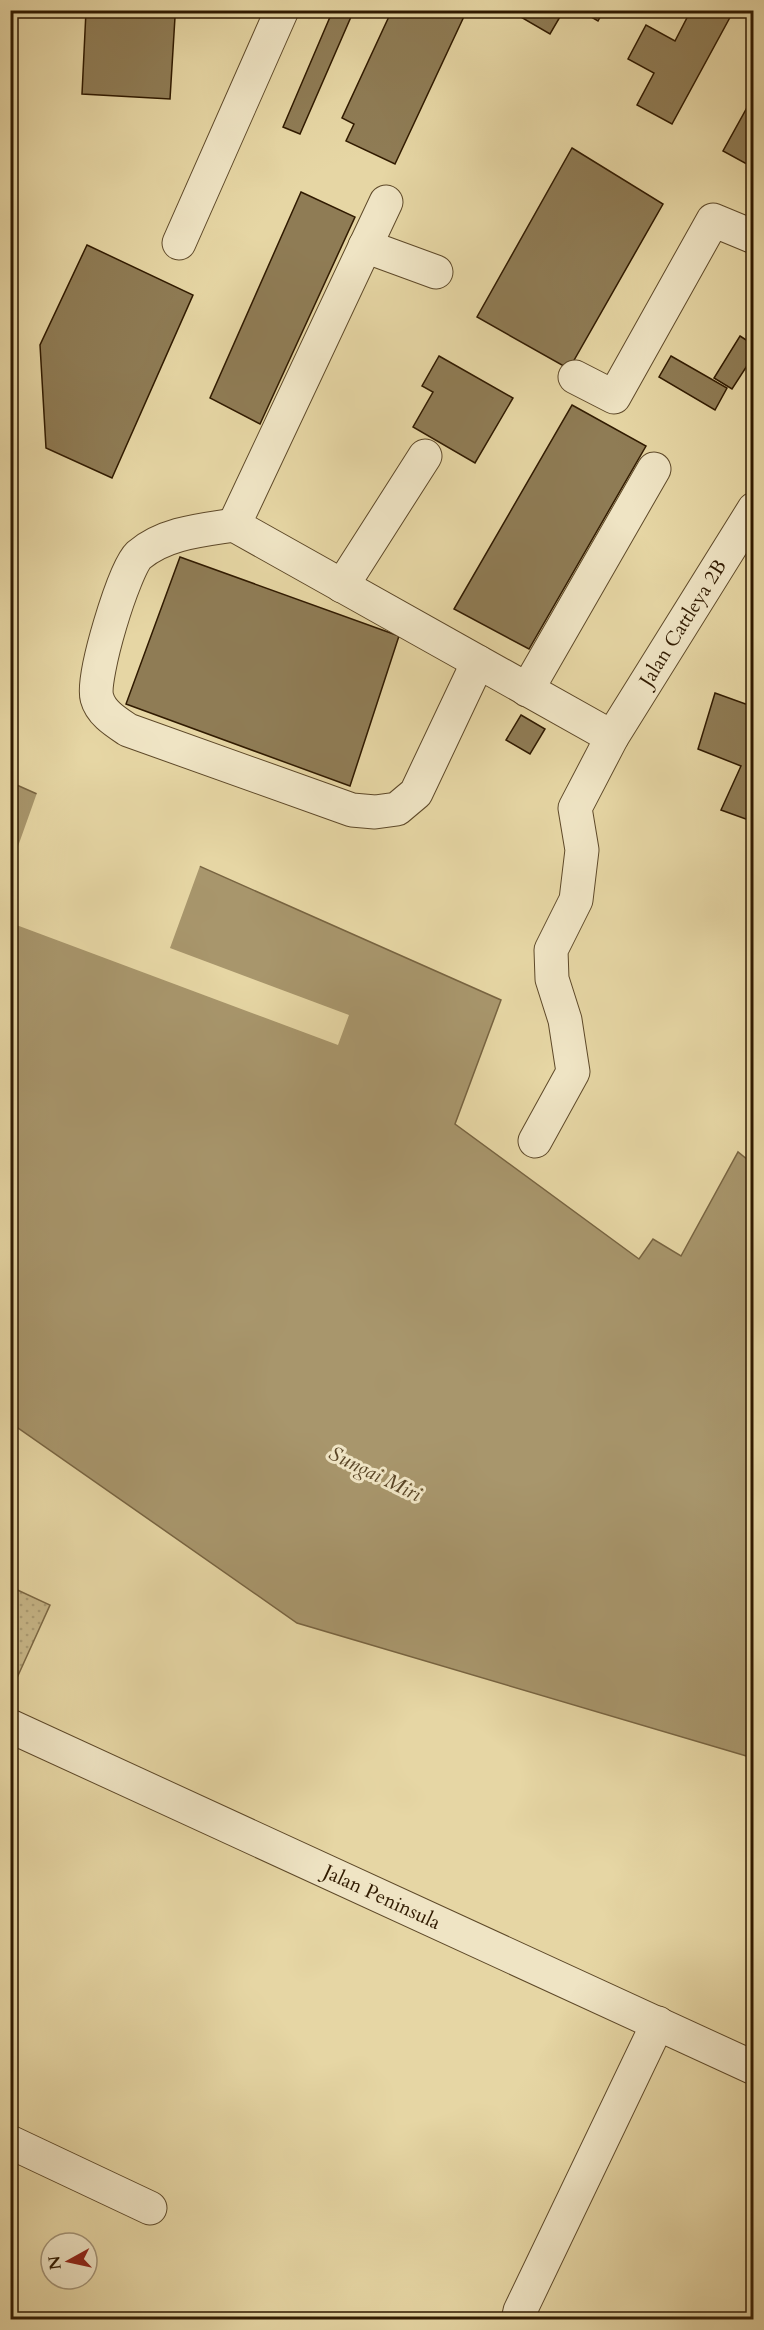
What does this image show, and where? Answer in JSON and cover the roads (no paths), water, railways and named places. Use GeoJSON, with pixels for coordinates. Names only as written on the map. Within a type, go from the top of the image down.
{"type":"FeatureCollection","features":[{"type":"Feature","properties":{"kind":"street"},"geometry":{"type":"LineString","coordinates":[[179,243],[282,10]]}},
{"type":"Feature","properties":{"kind":"street"},"geometry":{"type":"LineString","coordinates":[[234,525],[386,202]]}},
{"type":"Feature","properties":{"kind":"street"},"geometry":{"type":"LineString","coordinates":[[575,377],[614,397],[713,220],[753,237]]}},
{"type":"Feature","properties":{"kind":"street"},"geometry":{"type":"LineString","coordinates":[[365,246],[436,272]]}},
{"type":"Feature","properties":{"kind":"street"},"geometry":{"type":"LineString","coordinates":[[342,586],[424,456]]}},
{"type":"Feature","properties":{"kind":"street"},"geometry":{"type":"LineString","coordinates":[[526,690],[654,469]]}},
{"type":"Feature","properties":{"kind":"street","name":"Jalan Cattleya 2B"},"geometry":{"type":"LineString","coordinates":[[535,1141],[573,1072],[565,1020],[552,979],[552,950],[576,900],[582,850],[575,808],[612,737],[753,509]]}},
{"type":"Feature","properties":{"kind":"street"},"geometry":{"type":"LineString","coordinates":[[477,662],[416,793],[397,808],[375,812],[352,810],[128,730],[107,715],[97,698],[96,678],[119,595],[137,557],[155,545],[186,533],[234,525],[612,737]]}},
{"type":"Feature","properties":{"kind":"street","name":"Jalan Peninsula"},"geometry":{"type":"LineString","coordinates":[[10,1726],[753,2068]]}},
{"type":"Feature","properties":{"kind":"street"},"geometry":{"type":"LineString","coordinates":[[518,2319],[658,2023]]}},
{"type":"Feature","properties":{"kind":"street"},"geometry":{"type":"LineString","coordinates":[[10,2142],[150,2208]]}},
{"type":"Feature","properties":{"kind":"water","name":"Sungai Miri"},"geometry":{"type":"Polygon","coordinates":[[[10,782],[501,1000],[455,1124],[639,1259],[653,1239],[681,1256],[738,1152],[753,1164],[753,1758],[297,1623],[11,1423],[10,782]]]}}]}
